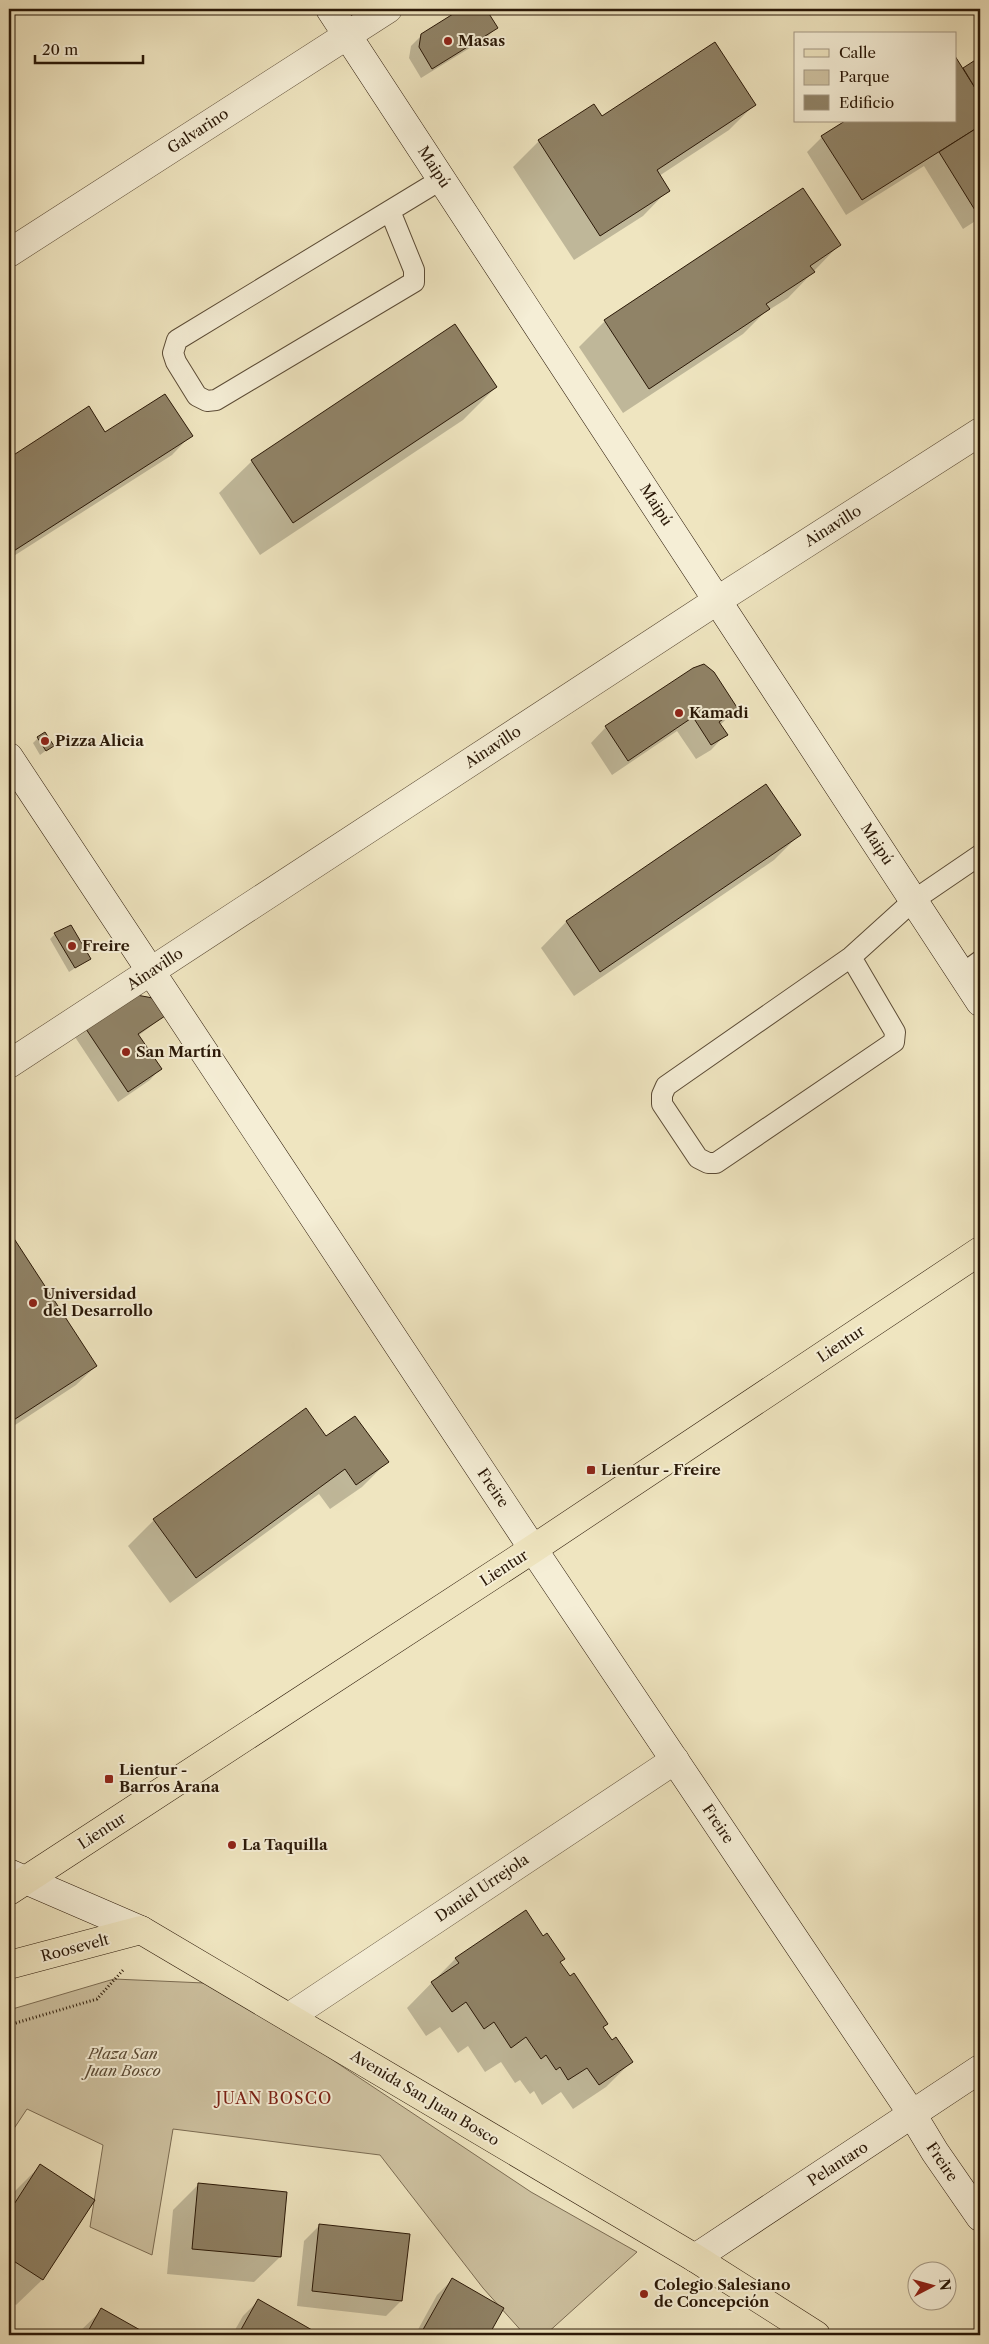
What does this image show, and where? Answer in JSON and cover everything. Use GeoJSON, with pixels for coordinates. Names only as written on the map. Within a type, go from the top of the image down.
{"type":"FeatureCollection","features":[{"type":"Feature","properties":{"kind":"main road","name":"Maipú"},"geometry":{"type":"LineString","coordinates":[[330,9],[914,900],[971,967],[980,1002]]}},
{"type":"Feature","properties":{"kind":"main road","name":"Galvarino"},"geometry":{"type":"LineString","coordinates":[[9,253],[388,9]]}},
{"type":"Feature","properties":{"kind":"main road","name":"Ainavillo"},"geometry":{"type":"LineString","coordinates":[[9,1064],[718,600],[980,432]]}},
{"type":"Feature","properties":{"kind":"main road","name":"Freire"},"geometry":{"type":"LineString","coordinates":[[10,761],[533,1549],[980,2217]]}},
{"type":"Feature","properties":{"kind":"main road","name":"Lientur"},"geometry":{"type":"LineString","coordinates":[[14,1881],[533,1549],[980,1251]]}},
{"type":"Feature","properties":{"kind":"main road","name":"Daniel Urrejola"},"geometry":{"type":"LineString","coordinates":[[289,2017],[675,1760]]}},
{"type":"Feature","properties":{"kind":"main road","name":"Avenida San Juan Bosco"},"geometry":{"type":"LineString","coordinates":[[14,1881],[141,1930],[695,2258],[816,2335]]}},
{"type":"Feature","properties":{"kind":"main road","name":"Roosevelt"},"geometry":{"type":"LineString","coordinates":[[9,1965],[141,1930]]}},
{"type":"Feature","properties":{"kind":"main road","name":"Pelantaro"},"geometry":{"type":"LineString","coordinates":[[695,2258],[980,2069]]}},
{"type":"Feature","properties":{"kind":"lane"},"geometry":{"type":"LineString","coordinates":[[390,211],[414,270],[414,282],[216,400],[207,401],[197,396],[176,362],[173,353],[177,340],[442,179]]}},
{"type":"Feature","properties":{"kind":"lane"},"geometry":{"type":"LineString","coordinates":[[851,958],[895,1032],[894,1042],[716,1162],[708,1163],[698,1158],[662,1104],[662,1095],[666,1086],[851,958],[914,900],[980,855]]}},
{"type":"Feature","properties":{"kind":"path"},"geometry":{"type":"LineString","coordinates":[[9,2025],[96,1999],[127,1966],[141,1930]]}},
{"type":"Feature","properties":{"kind":"green space","name":"Plaza San Juan Bosco"},"geometry":{"type":"Polygon","coordinates":[[[114,1979],[204,1983],[259,2011],[531,2192],[637,2252],[545,2335],[525,2335],[483,2288],[380,2155],[173,2129],[152,2255],[90,2227],[103,2145],[27,2109],[9,2136],[9,2010],[114,1979]]]}},
{"type":"Feature","properties":{"kind":"building","name":"Masas"},"geometry":{"type":"Polygon","coordinates":[[[461,9],[486,9],[498,28],[432,69],[419,47],[421,34],[461,9]]]}},
{"type":"Feature","properties":{"kind":"building"},"geometry":{"type":"Polygon","coordinates":[[[715,42],[756,105],[657,170],[670,191],[600,236],[538,140],[594,104],[602,116],[715,42]]]}},
{"type":"Feature","properties":{"kind":"building"},"geometry":{"type":"Polygon","coordinates":[[[980,57],[980,96],[963,68],[980,57]]]}},
{"type":"Feature","properties":{"kind":"building"},"geometry":{"type":"Polygon","coordinates":[[[956,58],[980,96],[980,126],[862,200],[821,136],[843,122],[956,122],[956,58]]]}},
{"type":"Feature","properties":{"kind":"building"},"geometry":{"type":"Polygon","coordinates":[[[980,126],[980,213],[978,215],[939,152],[980,126]]]}},
{"type":"Feature","properties":{"kind":"building"},"geometry":{"type":"Polygon","coordinates":[[[803,188],[841,245],[810,266],[815,272],[766,304],[770,309],[649,389],[604,320],[803,188]]]}},
{"type":"Feature","properties":{"kind":"building"},"geometry":{"type":"Polygon","coordinates":[[[455,324],[497,387],[293,523],[251,460],[455,324]]]}},
{"type":"Feature","properties":{"kind":"building"},"geometry":{"type":"Polygon","coordinates":[[[165,394],[193,436],[9,554],[9,458],[89,406],[105,432],[165,394]]]}},
{"type":"Feature","properties":{"kind":"building","name":"Kamadi"},"geometry":{"type":"Polygon","coordinates":[[[704,664],[714,672],[738,709],[719,722],[728,735],[711,745],[693,717],[628,761],[605,726],[693,668],[704,664]]]}},
{"type":"Feature","properties":{"kind":"building","name":"Pizza Alicia"},"geometry":{"type":"Polygon","coordinates":[[[45,732],[54,746],[46,751],[37,737],[45,732]]]}},
{"type":"Feature","properties":{"kind":"building"},"geometry":{"type":"Polygon","coordinates":[[[766,784],[801,835],[600,972],[566,921],[766,784]]]}},
{"type":"Feature","properties":{"kind":"building","name":"Freire"},"geometry":{"type":"Polygon","coordinates":[[[71,925],[91,959],[75,968],[54,933],[71,925]]]}},
{"type":"Feature","properties":{"kind":"building","name":"San Martín"},"geometry":{"type":"Polygon","coordinates":[[[131,994],[153,998],[165,1016],[138,1034],[162,1069],[128,1092],[84,1026],[131,994]]]}},
{"type":"Feature","properties":{"kind":"building","name":"Universidad del Desarrollo"},"geometry":{"type":"Polygon","coordinates":[[[13,1237],[97,1366],[9,1423],[9,1240],[13,1237]]]}},
{"type":"Feature","properties":{"kind":"building"},"geometry":{"type":"Polygon","coordinates":[[[306,1408],[326,1436],[355,1416],[389,1462],[356,1485],[345,1469],[196,1578],[153,1519],[306,1408]]]}},
{"type":"Feature","properties":{"kind":"building"},"geometry":{"type":"Polygon","coordinates":[[[526,1910],[543,1936],[547,1933],[565,1959],[560,1962],[570,1976],[574,1973],[608,2024],[603,2027],[612,2040],[616,2037],[633,2062],[599,2085],[587,2068],[568,2080],[560,2067],[556,2070],[546,2055],[541,2059],[526,2037],[511,2048],[494,2022],[484,2029],[466,2002],[452,2012],[431,1982],[459,1963],[455,1958],[526,1910]]]}},
{"type":"Feature","properties":{"kind":"building"},"geometry":{"type":"Polygon","coordinates":[[[40,2164],[95,2200],[43,2280],[9,2258],[9,2212],[40,2164]]]}},
{"type":"Feature","properties":{"kind":"building"},"geometry":{"type":"Polygon","coordinates":[[[198,2183],[287,2192],[281,2257],[192,2249],[198,2183]]]}},
{"type":"Feature","properties":{"kind":"building"},"geometry":{"type":"Polygon","coordinates":[[[319,2224],[410,2234],[402,2301],[312,2291],[319,2224]]]}},
{"type":"Feature","properties":{"kind":"building"},"geometry":{"type":"Polygon","coordinates":[[[452,2278],[504,2308],[489,2335],[420,2335],[452,2278]]]}},
{"type":"Feature","properties":{"kind":"building"},"geometry":{"type":"Polygon","coordinates":[[[258,2299],[312,2330],[309,2335],[238,2335],[258,2299]]]}},
{"type":"Feature","properties":{"kind":"building"},"geometry":{"type":"Polygon","coordinates":[[[101,2308],[149,2335],[86,2335],[101,2308]]]}},
{"type":"Feature","properties":{"kind":"place","name":"Masas"},"geometry":{"type":"Point","coordinates":[448,41]}},
{"type":"Feature","properties":{"kind":"place","name":"Kamadi"},"geometry":{"type":"Point","coordinates":[679,713]}},
{"type":"Feature","properties":{"kind":"place","name":"Pizza Alicia"},"geometry":{"type":"Point","coordinates":[45,741]}},
{"type":"Feature","properties":{"kind":"place","name":"Freire"},"geometry":{"type":"Point","coordinates":[72,946]}},
{"type":"Feature","properties":{"kind":"place","name":"San Martín"},"geometry":{"type":"Point","coordinates":[126,1052]}},
{"type":"Feature","properties":{"kind":"place","name":"Universidad del Desarrollo"},"geometry":{"type":"Point","coordinates":[33,1303]}},
{"type":"Feature","properties":{"kind":"place","name":"Lientur - Freire"},"geometry":{"type":"Point","coordinates":[591,1470]}},
{"type":"Feature","properties":{"kind":"place","name":"Lientur - Barros Arana"},"geometry":{"type":"Point","coordinates":[109,1779]}},
{"type":"Feature","properties":{"kind":"place","name":"La Taquilla"},"geometry":{"type":"Point","coordinates":[232,1845]}},
{"type":"Feature","properties":{"kind":"place","name":"Colegio Salesiano de Concepción"},"geometry":{"type":"Point","coordinates":[644,2294]}},
{"type":"Feature","properties":{"kind":"district","name":"JUAN BOSCO"},"geometry":{"type":"Point","coordinates":[274,2098]}}]}
